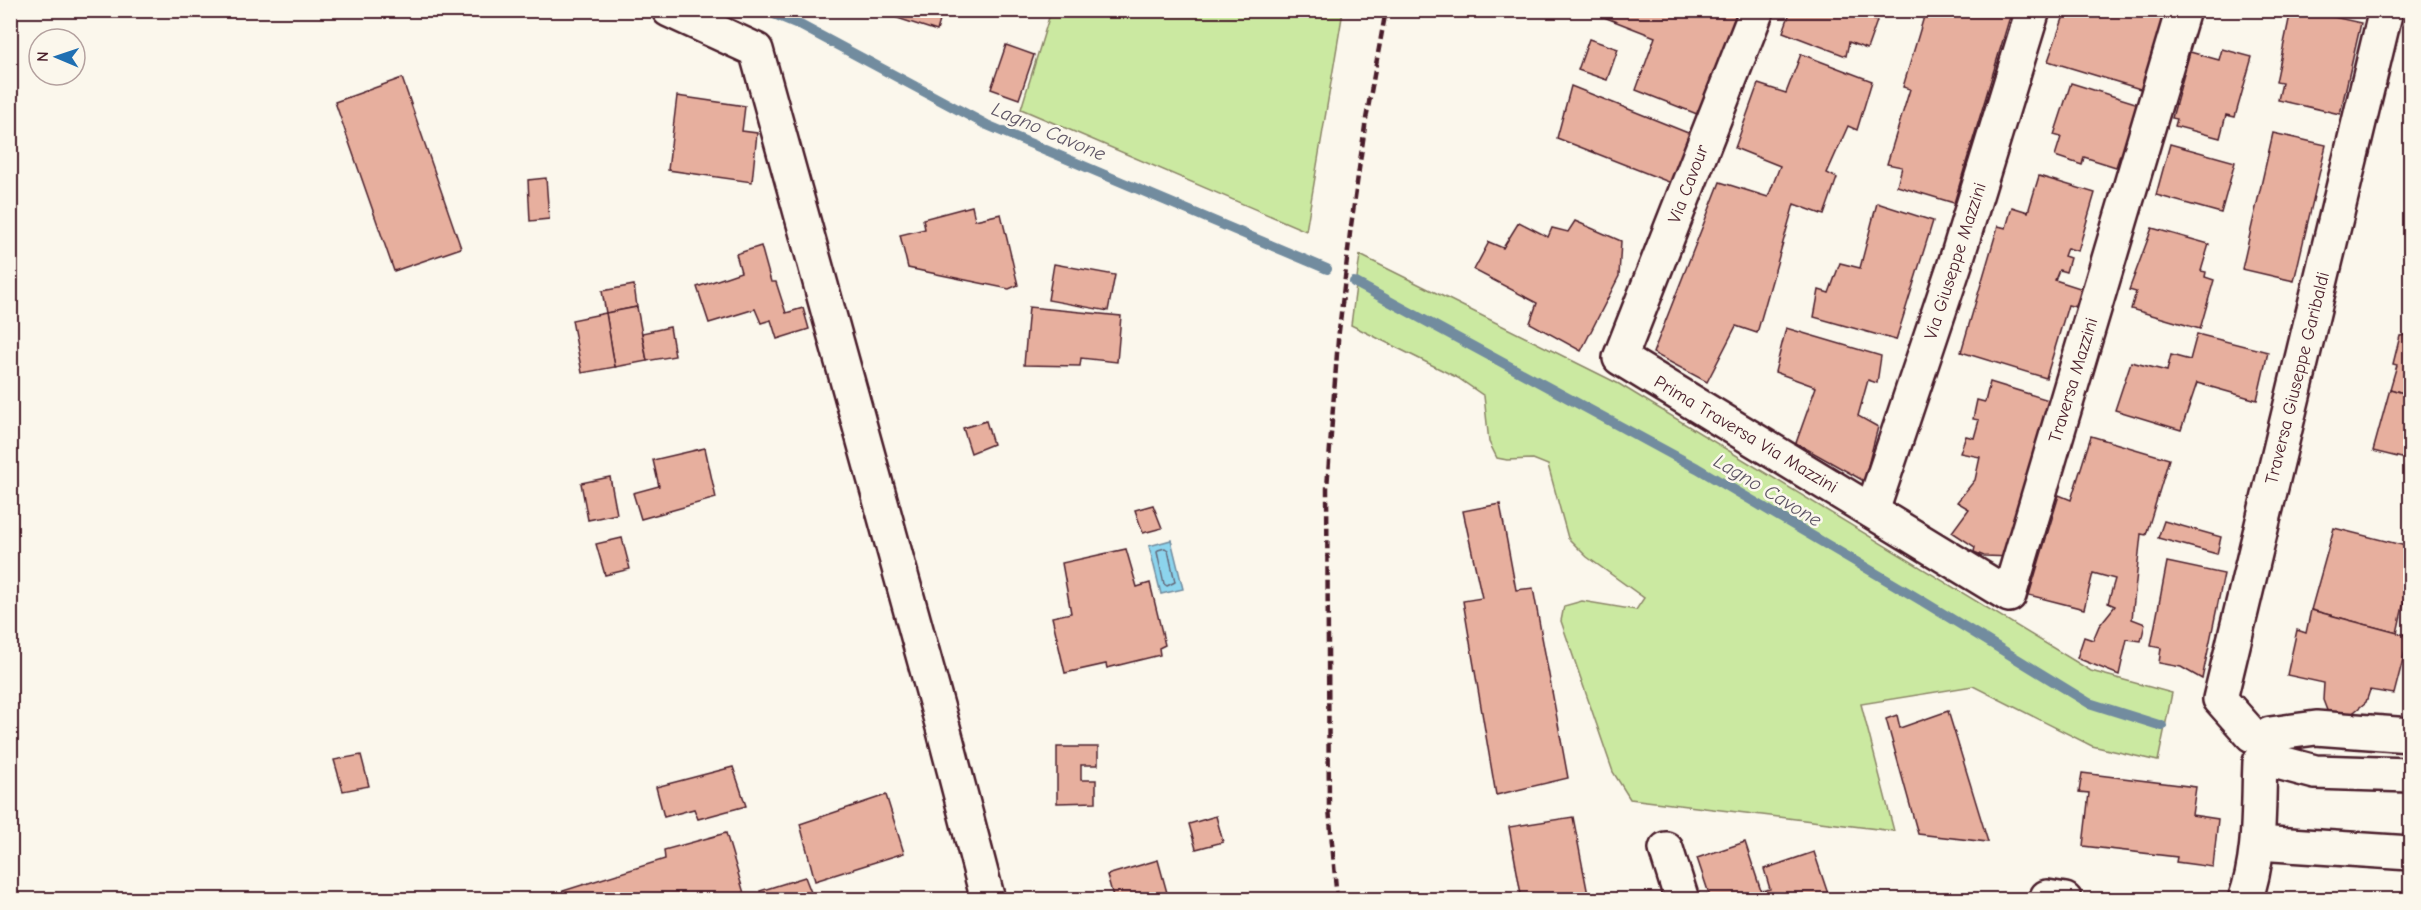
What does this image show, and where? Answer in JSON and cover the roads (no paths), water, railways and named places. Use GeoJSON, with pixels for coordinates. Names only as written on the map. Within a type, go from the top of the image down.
{"type":"FeatureCollection","features":[{"type":"Feature","properties":{"kind":"street"},"geometry":{"type":"LineString","coordinates":[[669,10],[756,50],[941,719],[988,900]]}},
{"type":"Feature","properties":{"kind":"street","name":"Via Cavour"},"geometry":{"type":"LineString","coordinates":[[1620,357],[1756,10]]}},
{"type":"Feature","properties":{"kind":"street","name":"Via Giuseppe Mazzini"},"geometry":{"type":"LineString","coordinates":[[1872,511],[1956,261],[2033,10]]}},
{"type":"Feature","properties":{"kind":"street","name":"Traversa Mazzini"},"geometry":{"type":"LineString","coordinates":[[1872,511],[2009,596],[2183,10]]}},
{"type":"Feature","properties":{"kind":"street","name":"Traversa Giuseppe Garibaldi"},"geometry":{"type":"LineString","coordinates":[[2263,748],[2220,699],[2386,10]]}},
{"type":"Feature","properties":{"kind":"street","name":"Prima Traversa Via Mazzini"},"geometry":{"type":"LineString","coordinates":[[1620,357],[1872,511]]}},
{"type":"Feature","properties":{"kind":"street"},"geometry":{"type":"LineString","coordinates":[[2263,748],[2316,728],[2410,735]]}},
{"type":"Feature","properties":{"kind":"street"},"geometry":{"type":"LineString","coordinates":[[2263,748],[2314,772],[2410,775]]}},
{"type":"Feature","properties":{"kind":"street"},"geometry":{"type":"LineString","coordinates":[[2245,900],[2253,878],[2258,843],[2263,748]]}},
{"type":"Feature","properties":{"kind":"street"},"geometry":{"type":"LineString","coordinates":[[2258,843],[2410,853]]}},
{"type":"Feature","properties":{"kind":"street"},"geometry":{"type":"LineString","coordinates":[[1666,849],[1682,900]]}},
{"type":"Feature","properties":{"kind":"water"},"geometry":{"type":"Polygon","coordinates":[[[1171,540],[1183,589],[1161,594],[1149,546],[1171,540]]]}},
{"type":"Feature","properties":{"kind":"waterway","name":"Lagno Cavone"},"geometry":{"type":"LineString","coordinates":[[764,10],[800,25],[987,125],[1327,269]]}},
{"type":"Feature","properties":{"kind":"waterway","name":"Lagno Cavone"},"geometry":{"type":"LineString","coordinates":[[1354,282],[1697,468],[2089,703],[2162,726]]}},
{"type":"Feature","properties":{"kind":"railway"},"geometry":{"type":"LineString","coordinates":[[1337,900],[1329,808],[1327,488],[1338,340],[1350,233],[1366,119],[1386,10]]}}]}
